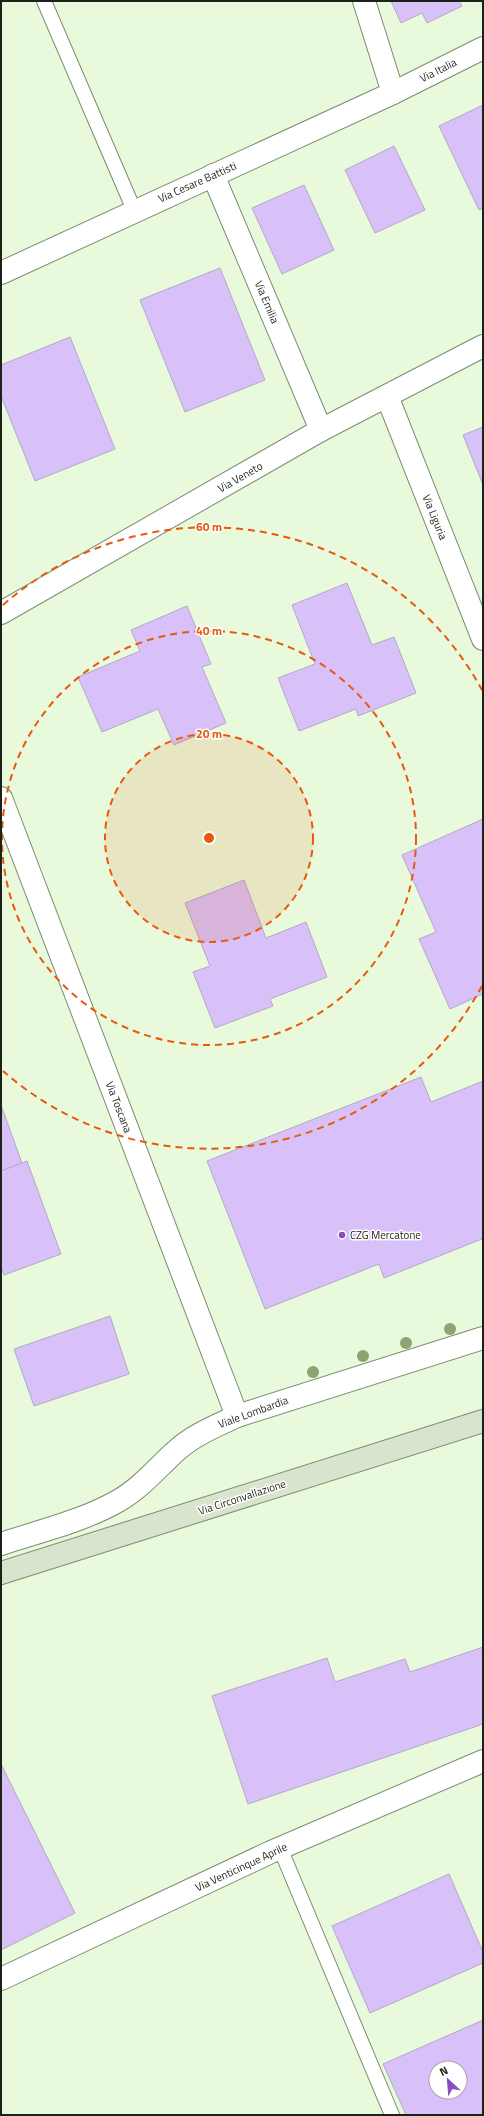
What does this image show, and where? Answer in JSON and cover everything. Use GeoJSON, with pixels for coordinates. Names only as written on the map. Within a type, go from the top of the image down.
{"type":"FeatureCollection","features":[{"type":"Feature","properties":{"kind":"main road","name":"Via Circonvallazione"},"geometry":{"type":"LineString","coordinates":[[1,1574],[483,1421]]}},
{"type":"Feature","properties":{"kind":"street"},"geometry":{"type":"LineString","coordinates":[[364,1],[393,93]]}},
{"type":"Feature","properties":{"kind":"street","name":"Via Italia"},"geometry":{"type":"LineString","coordinates":[[393,93],[483,48]]}},
{"type":"Feature","properties":{"kind":"street","name":"Via Cesare Battisti"},"geometry":{"type":"LineString","coordinates":[[1,273],[134,210],[393,93]]}},
{"type":"Feature","properties":{"kind":"street","name":"Via Emilia"},"geometry":{"type":"LineString","coordinates":[[213,175],[321,430]]}},
{"type":"Feature","properties":{"kind":"street","name":"Via Veneto"},"geometry":{"type":"LineString","coordinates":[[1,613],[321,430],[483,346]]}},
{"type":"Feature","properties":{"kind":"street","name":"Via Liguria"},"geometry":{"type":"LineString","coordinates":[[387,396],[483,639]]}},
{"type":"Feature","properties":{"kind":"street","name":"Via Toscana"},"geometry":{"type":"LineString","coordinates":[[1,798],[237,1416]]}},
{"type":"Feature","properties":{"kind":"street","name":"Viale Lombardia"},"geometry":{"type":"LineString","coordinates":[[1,1544],[87,1515],[119,1500],[146,1481],[177,1450],[204,1431],[237,1416],[483,1338]]}},
{"type":"Feature","properties":{"kind":"street","name":"Via Venticinque Aprile"},"geometry":{"type":"LineString","coordinates":[[1,1979],[280,1848],[483,1761]]}},
{"type":"Feature","properties":{"kind":"lane"},"geometry":{"type":"LineString","coordinates":[[44,1],[134,210]]}},
{"type":"Feature","properties":{"kind":"lane"},"geometry":{"type":"LineString","coordinates":[[280,1848],[392,2115]]}},
{"type":"Feature","properties":{"kind":"building"},"geometry":{"type":"Polygon","coordinates":[[[391,1],[459,1],[462,6],[427,23],[422,13],[401,23],[391,1]]]}},
{"type":"Feature","properties":{"kind":"building"},"geometry":{"type":"Polygon","coordinates":[[[483,105],[483,208],[479,210],[439,126],[483,105]]]}},
{"type":"Feature","properties":{"kind":"building"},"geometry":{"type":"Polygon","coordinates":[[[394,146],[425,210],[375,233],[345,170],[394,146]]]}},
{"type":"Feature","properties":{"kind":"building"},"geometry":{"type":"Polygon","coordinates":[[[304,185],[334,250],[282,274],[252,208],[304,185]]]}},
{"type":"Feature","properties":{"kind":"building"},"geometry":{"type":"Polygon","coordinates":[[[220,268],[265,380],[185,412],[140,300],[220,268]]]}},
{"type":"Feature","properties":{"kind":"building"},"geometry":{"type":"Polygon","coordinates":[[[70,337],[115,449],[35,481],[1,396],[1,365],[70,337]]]}},
{"type":"Feature","properties":{"kind":"building"},"geometry":{"type":"Polygon","coordinates":[[[483,427],[483,485],[463,435],[483,427]]]}},
{"type":"Feature","properties":{"kind":"building"},"geometry":{"type":"Polygon","coordinates":[[[347,583],[372,645],[394,637],[416,693],[358,716],[356,709],[299,731],[278,678],[315,664],[292,605],[347,583]]]}},
{"type":"Feature","properties":{"kind":"building"},"geometry":{"type":"Polygon","coordinates":[[[187,606],[211,664],[202,667],[226,723],[174,745],[158,709],[102,732],[78,677],[140,651],[131,630],[187,606]]]}},
{"type":"Feature","properties":{"kind":"building"},"geometry":{"type":"Polygon","coordinates":[[[483,819],[483,994],[450,1009],[419,939],[436,932],[402,855],[483,819]]]}},
{"type":"Feature","properties":{"kind":"building"},"geometry":{"type":"Polygon","coordinates":[[[244,880],[266,938],[306,922],[327,977],[270,999],[273,1006],[215,1028],[193,972],[210,966],[185,903],[244,880]]]}},
{"type":"Feature","properties":{"kind":"building","name":"CZG Mercatone"},"geometry":{"type":"Polygon","coordinates":[[[421,1077],[431,1102],[483,1081],[483,1242],[482,1239],[384,1278],[379,1264],[265,1309],[207,1161],[421,1077]]]}},
{"type":"Feature","properties":{"kind":"building"},"geometry":{"type":"Polygon","coordinates":[[[1,1105],[22,1163],[1,1171],[1,1105]]]}},
{"type":"Feature","properties":{"kind":"building"},"geometry":{"type":"Polygon","coordinates":[[[27,1161],[61,1254],[4,1275],[1,1267],[1,1171],[27,1161]]]}},
{"type":"Feature","properties":{"kind":"building"},"geometry":{"type":"Polygon","coordinates":[[[110,1316],[129,1374],[34,1406],[14,1349],[110,1316]]]}},
{"type":"Feature","properties":{"kind":"building"},"geometry":{"type":"Polygon","coordinates":[[[483,1647],[483,1724],[248,1804],[212,1696],[327,1658],[335,1682],[405,1659],[410,1672],[483,1647]]]}},
{"type":"Feature","properties":{"kind":"building"},"geometry":{"type":"Polygon","coordinates":[[[1,1764],[75,1913],[1,1950],[1,1764]]]}},
{"type":"Feature","properties":{"kind":"building"},"geometry":{"type":"Polygon","coordinates":[[[449,1874],[483,1952],[483,1963],[370,2013],[332,1926],[449,1874]]]}},
{"type":"Feature","properties":{"kind":"building"},"geometry":{"type":"Polygon","coordinates":[[[483,2020],[483,2115],[406,2115],[383,2064],[483,2020]]]}},
{"type":"Feature","properties":{"kind":"place","name":"CZG Mercatone"},"geometry":{"type":"Point","coordinates":[342,1235]}}]}
